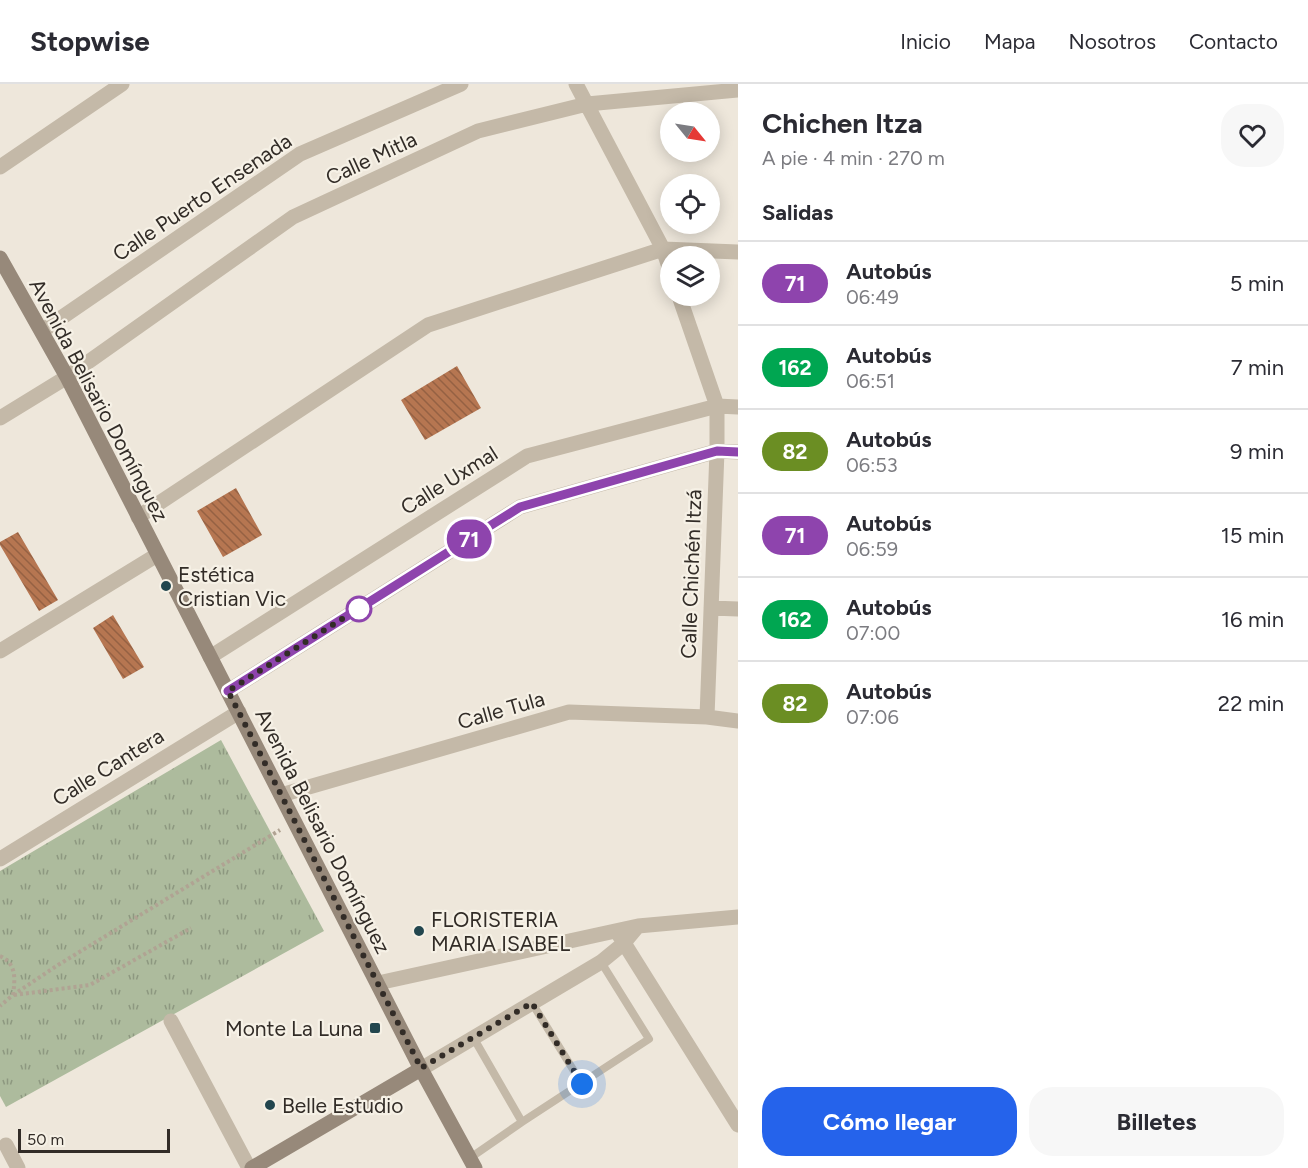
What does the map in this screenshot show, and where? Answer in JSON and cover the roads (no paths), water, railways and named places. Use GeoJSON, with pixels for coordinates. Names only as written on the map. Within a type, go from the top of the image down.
{"type":"FeatureCollection","features":[{"type":"Feature","properties":{"kind":"main road","name":"Avenida Belisario Domínguez"},"geometry":{"type":"LineString","coordinates":[[0,258],[67,377],[421,1068],[473,1163]]}},
{"type":"Feature","properties":{"kind":"main road"},"geometry":{"type":"LineString","coordinates":[[251,1168],[421,1068]]}},
{"type":"Feature","properties":{"kind":"street"},"geometry":{"type":"LineString","coordinates":[[0,167],[122,84]]}},
{"type":"Feature","properties":{"kind":"street","name":"Calle Puerto Ensenada"},"geometry":{"type":"LineString","coordinates":[[42,331],[300,154],[461,84]]}},
{"type":"Feature","properties":{"kind":"street"},"geometry":{"type":"LineString","coordinates":[[576,84],[661,246]]}},
{"type":"Feature","properties":{"kind":"street","name":"Calle Mitla"},"geometry":{"type":"LineString","coordinates":[[67,377],[292,217],[477,131],[586,104],[738,90]]}},
{"type":"Feature","properties":{"kind":"street"},"geometry":{"type":"LineString","coordinates":[[138,517],[428,324],[660,250]]}},
{"type":"Feature","properties":{"kind":"street"},"geometry":{"type":"LineString","coordinates":[[720,251],[738,252]]}},
{"type":"Feature","properties":{"kind":"street","name":"Calle Chichén Itzá"},"geometry":{"type":"LineString","coordinates":[[682,306],[717,406],[707,717]]}},
{"type":"Feature","properties":{"kind":"street"},"geometry":{"type":"LineString","coordinates":[[0,418],[67,377]]}},
{"type":"Feature","properties":{"kind":"street","name":"Calle Uxmal"},"geometry":{"type":"LineString","coordinates":[[210,657],[526,456],[717,406],[738,407]]}},
{"type":"Feature","properties":{"kind":"street"},"geometry":{"type":"LineString","coordinates":[[228,691],[520,507],[717,451],[738,452]]}},
{"type":"Feature","properties":{"kind":"street"},"geometry":{"type":"LineString","coordinates":[[0,651],[157,555]]}},
{"type":"Feature","properties":{"kind":"street"},"geometry":{"type":"LineString","coordinates":[[711,608],[738,609]]}},
{"type":"Feature","properties":{"kind":"street","name":"Calle Cantera"},"geometry":{"type":"LineString","coordinates":[[0,859],[239,712]]}},
{"type":"Feature","properties":{"kind":"street","name":"Calle Tula"},"geometry":{"type":"LineString","coordinates":[[281,795],[569,712],[707,717],[738,721]]}},
{"type":"Feature","properties":{"kind":"street"},"geometry":{"type":"LineString","coordinates":[[378,983],[620,937],[638,926],[738,917]]}},
{"type":"Feature","properties":{"kind":"street"},"geometry":{"type":"LineString","coordinates":[[421,1068],[601,962],[620,937]]}},
{"type":"Feature","properties":{"kind":"street"},"geometry":{"type":"LineString","coordinates":[[620,937],[738,1125]]}},
{"type":"Feature","properties":{"kind":"street"},"geometry":{"type":"LineString","coordinates":[[171,1021],[251,1168]]}},
{"type":"Feature","properties":{"kind":"street"},"geometry":{"type":"LineString","coordinates":[[6,1145],[18,1168]]}},
{"type":"Feature","properties":{"kind":"lane"},"geometry":{"type":"LineString","coordinates":[[473,1163],[522,1122],[649,1040],[601,962]]}},
{"type":"Feature","properties":{"kind":"lane"},"geometry":{"type":"LineString","coordinates":[[532,1003],[582,1084]]}},
{"type":"Feature","properties":{"kind":"lane"},"geometry":{"type":"LineString","coordinates":[[473,1037],[522,1122]]}},
{"type":"Feature","properties":{"kind":"place","name":"Estética Cristian Vic"},"geometry":{"type":"Point","coordinates":[166,586]}},
{"type":"Feature","properties":{"kind":"place","name":"FLORISTERIA MARIA ISABEL"},"geometry":{"type":"Point","coordinates":[419,931]}},
{"type":"Feature","properties":{"kind":"place","name":"Monte La Luna"},"geometry":{"type":"Point","coordinates":[375,1028]}},
{"type":"Feature","properties":{"kind":"place","name":"Belle Estudio"},"geometry":{"type":"Point","coordinates":[270,1105]}}]}
